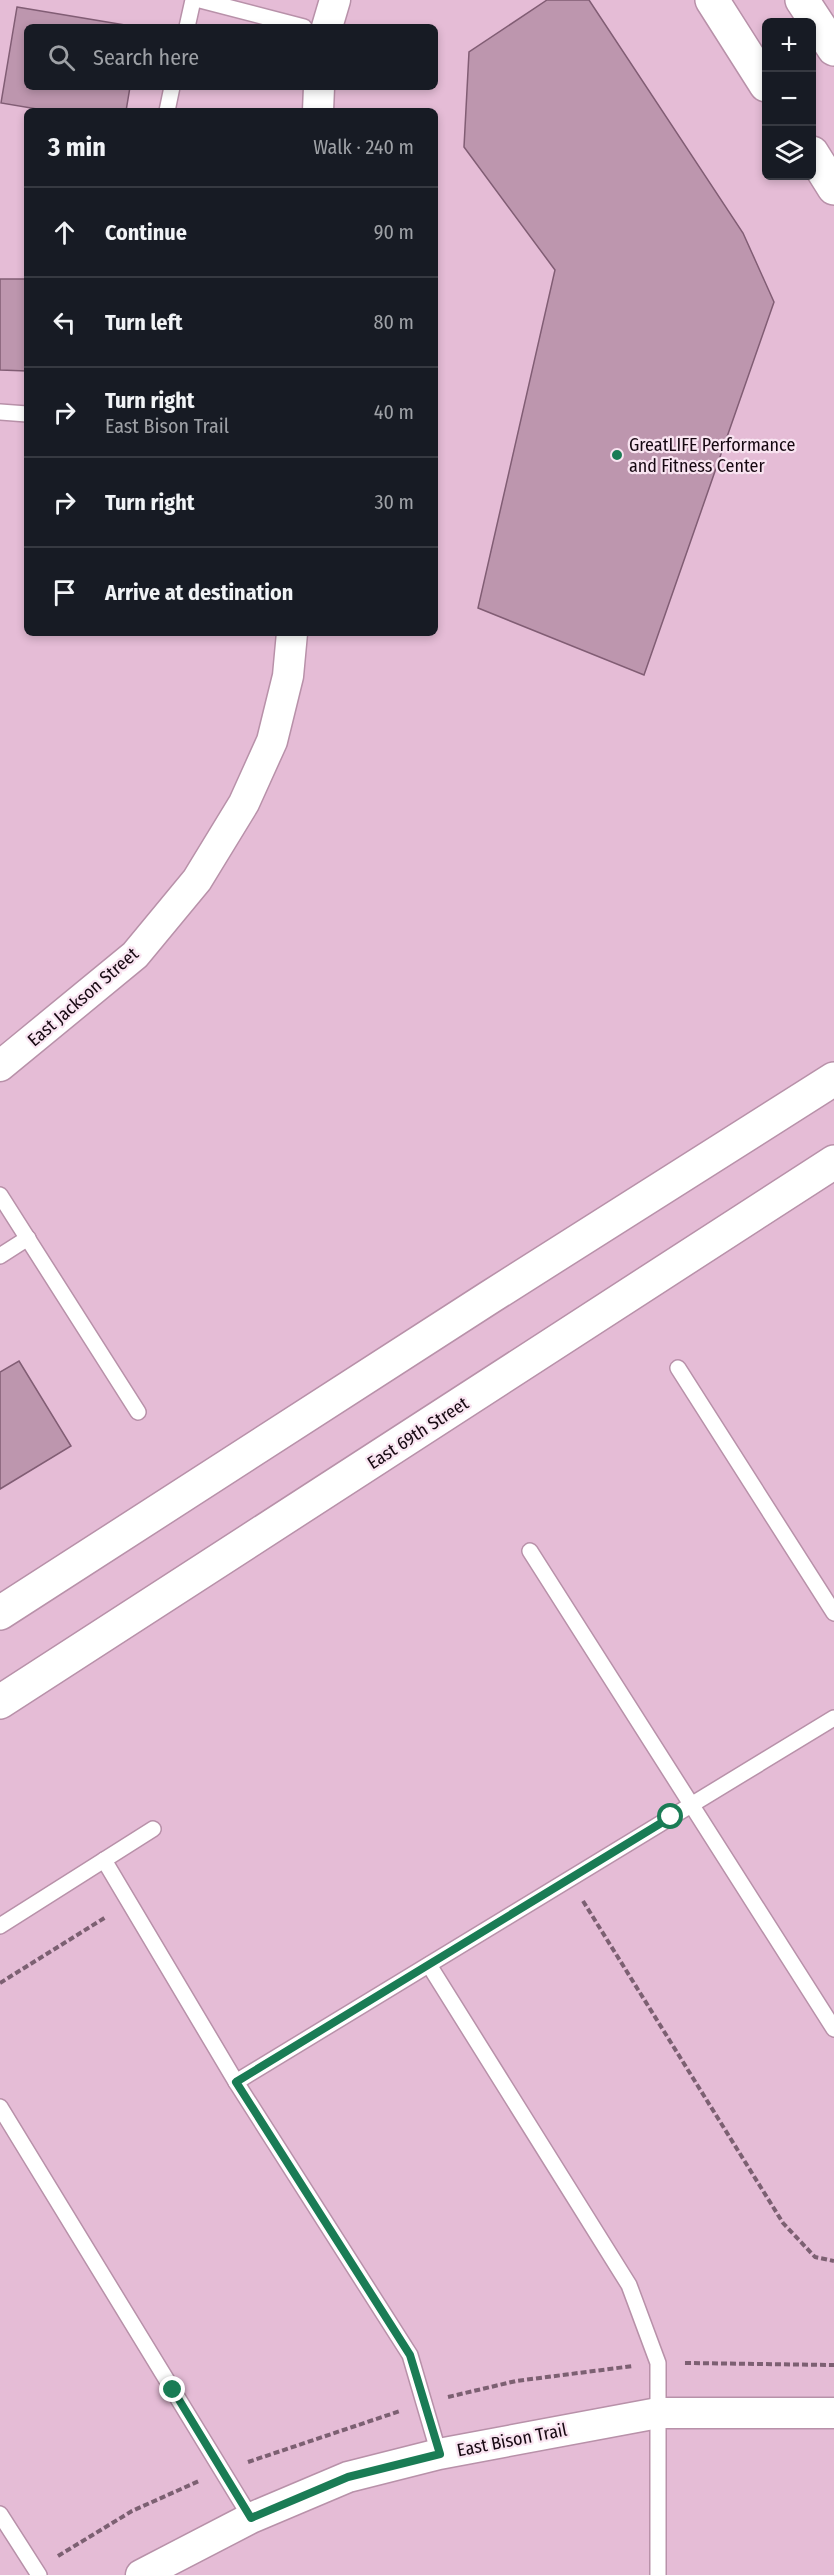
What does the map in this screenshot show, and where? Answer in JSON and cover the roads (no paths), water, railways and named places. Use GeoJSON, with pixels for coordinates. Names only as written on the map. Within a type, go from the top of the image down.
{"type":"FeatureCollection","features":[{"type":"Feature","properties":{"kind":"main road"},"geometry":{"type":"LineString","coordinates":[[712,0],[762,80]]}},
{"type":"Feature","properties":{"kind":"main road"},"geometry":{"type":"LineString","coordinates":[[802,0],[834,49]]}},
{"type":"Feature","properties":{"kind":"main road"},"geometry":{"type":"LineString","coordinates":[[816,159],[834,188]]}},
{"type":"Feature","properties":{"kind":"main road"},"geometry":{"type":"LineString","coordinates":[[0,1612],[490,1297],[834,1080]]}},
{"type":"Feature","properties":{"kind":"main road","name":"East 69th Street"},"geometry":{"type":"LineString","coordinates":[[0,1702],[834,1162]]}},
{"type":"Feature","properties":{"kind":"street"},"geometry":{"type":"LineString","coordinates":[[328,24],[335,0]]}},
{"type":"Feature","properties":{"kind":"street"},"geometry":{"type":"LineString","coordinates":[[318,108],[319,90]]}},
{"type":"Feature","properties":{"kind":"street","name":"East Jackson Street"},"geometry":{"type":"LineString","coordinates":[[0,1066],[135,955],[197,880],[244,802],[272,741],[288,676],[292,636]]}},
{"type":"Feature","properties":{"kind":"street","name":"East Bison Trail"},"geometry":{"type":"LineString","coordinates":[[141,2575],[251,2518],[348,2477],[440,2454],[658,2413],[834,2413]]}},
{"type":"Feature","properties":{"kind":"lane"},"geometry":{"type":"LineString","coordinates":[[187,24],[193,0]]}},
{"type":"Feature","properties":{"kind":"lane"},"geometry":{"type":"LineString","coordinates":[[200,0],[292,24]]}},
{"type":"Feature","properties":{"kind":"lane"},"geometry":{"type":"LineString","coordinates":[[168,108],[171,90]]}},
{"type":"Feature","properties":{"kind":"lane"},"geometry":{"type":"LineString","coordinates":[[0,412],[24,414]]}},
{"type":"Feature","properties":{"kind":"lane"},"geometry":{"type":"LineString","coordinates":[[0,1195],[138,1412]]}},
{"type":"Feature","properties":{"kind":"lane"},"geometry":{"type":"LineString","coordinates":[[0,1256],[28,1239]]}},
{"type":"Feature","properties":{"kind":"lane"},"geometry":{"type":"LineString","coordinates":[[678,1368],[834,1613]]}},
{"type":"Feature","properties":{"kind":"lane"},"geometry":{"type":"LineString","coordinates":[[530,1551],[834,2029]]}},
{"type":"Feature","properties":{"kind":"lane"},"geometry":{"type":"LineString","coordinates":[[236,2082],[834,1718]]}},
{"type":"Feature","properties":{"kind":"lane"},"geometry":{"type":"LineString","coordinates":[[0,1926],[153,1829]]}},
{"type":"Feature","properties":{"kind":"lane"},"geometry":{"type":"LineString","coordinates":[[104,1860],[236,2082],[410,2355],[440,2454]]}},
{"type":"Feature","properties":{"kind":"lane"},"geometry":{"type":"LineString","coordinates":[[429,1965],[629,2285],[658,2363],[658,2575]]}},
{"type":"Feature","properties":{"kind":"lane"},"geometry":{"type":"LineString","coordinates":[[0,2107],[251,2518]]}},
{"type":"Feature","properties":{"kind":"lane"},"geometry":{"type":"LineString","coordinates":[[0,2514],[39,2575]]}},
{"type":"Feature","properties":{"kind":"place","name":"GreatLIFE Performance and Fitness Center"},"geometry":{"type":"Point","coordinates":[617,455]}}]}
